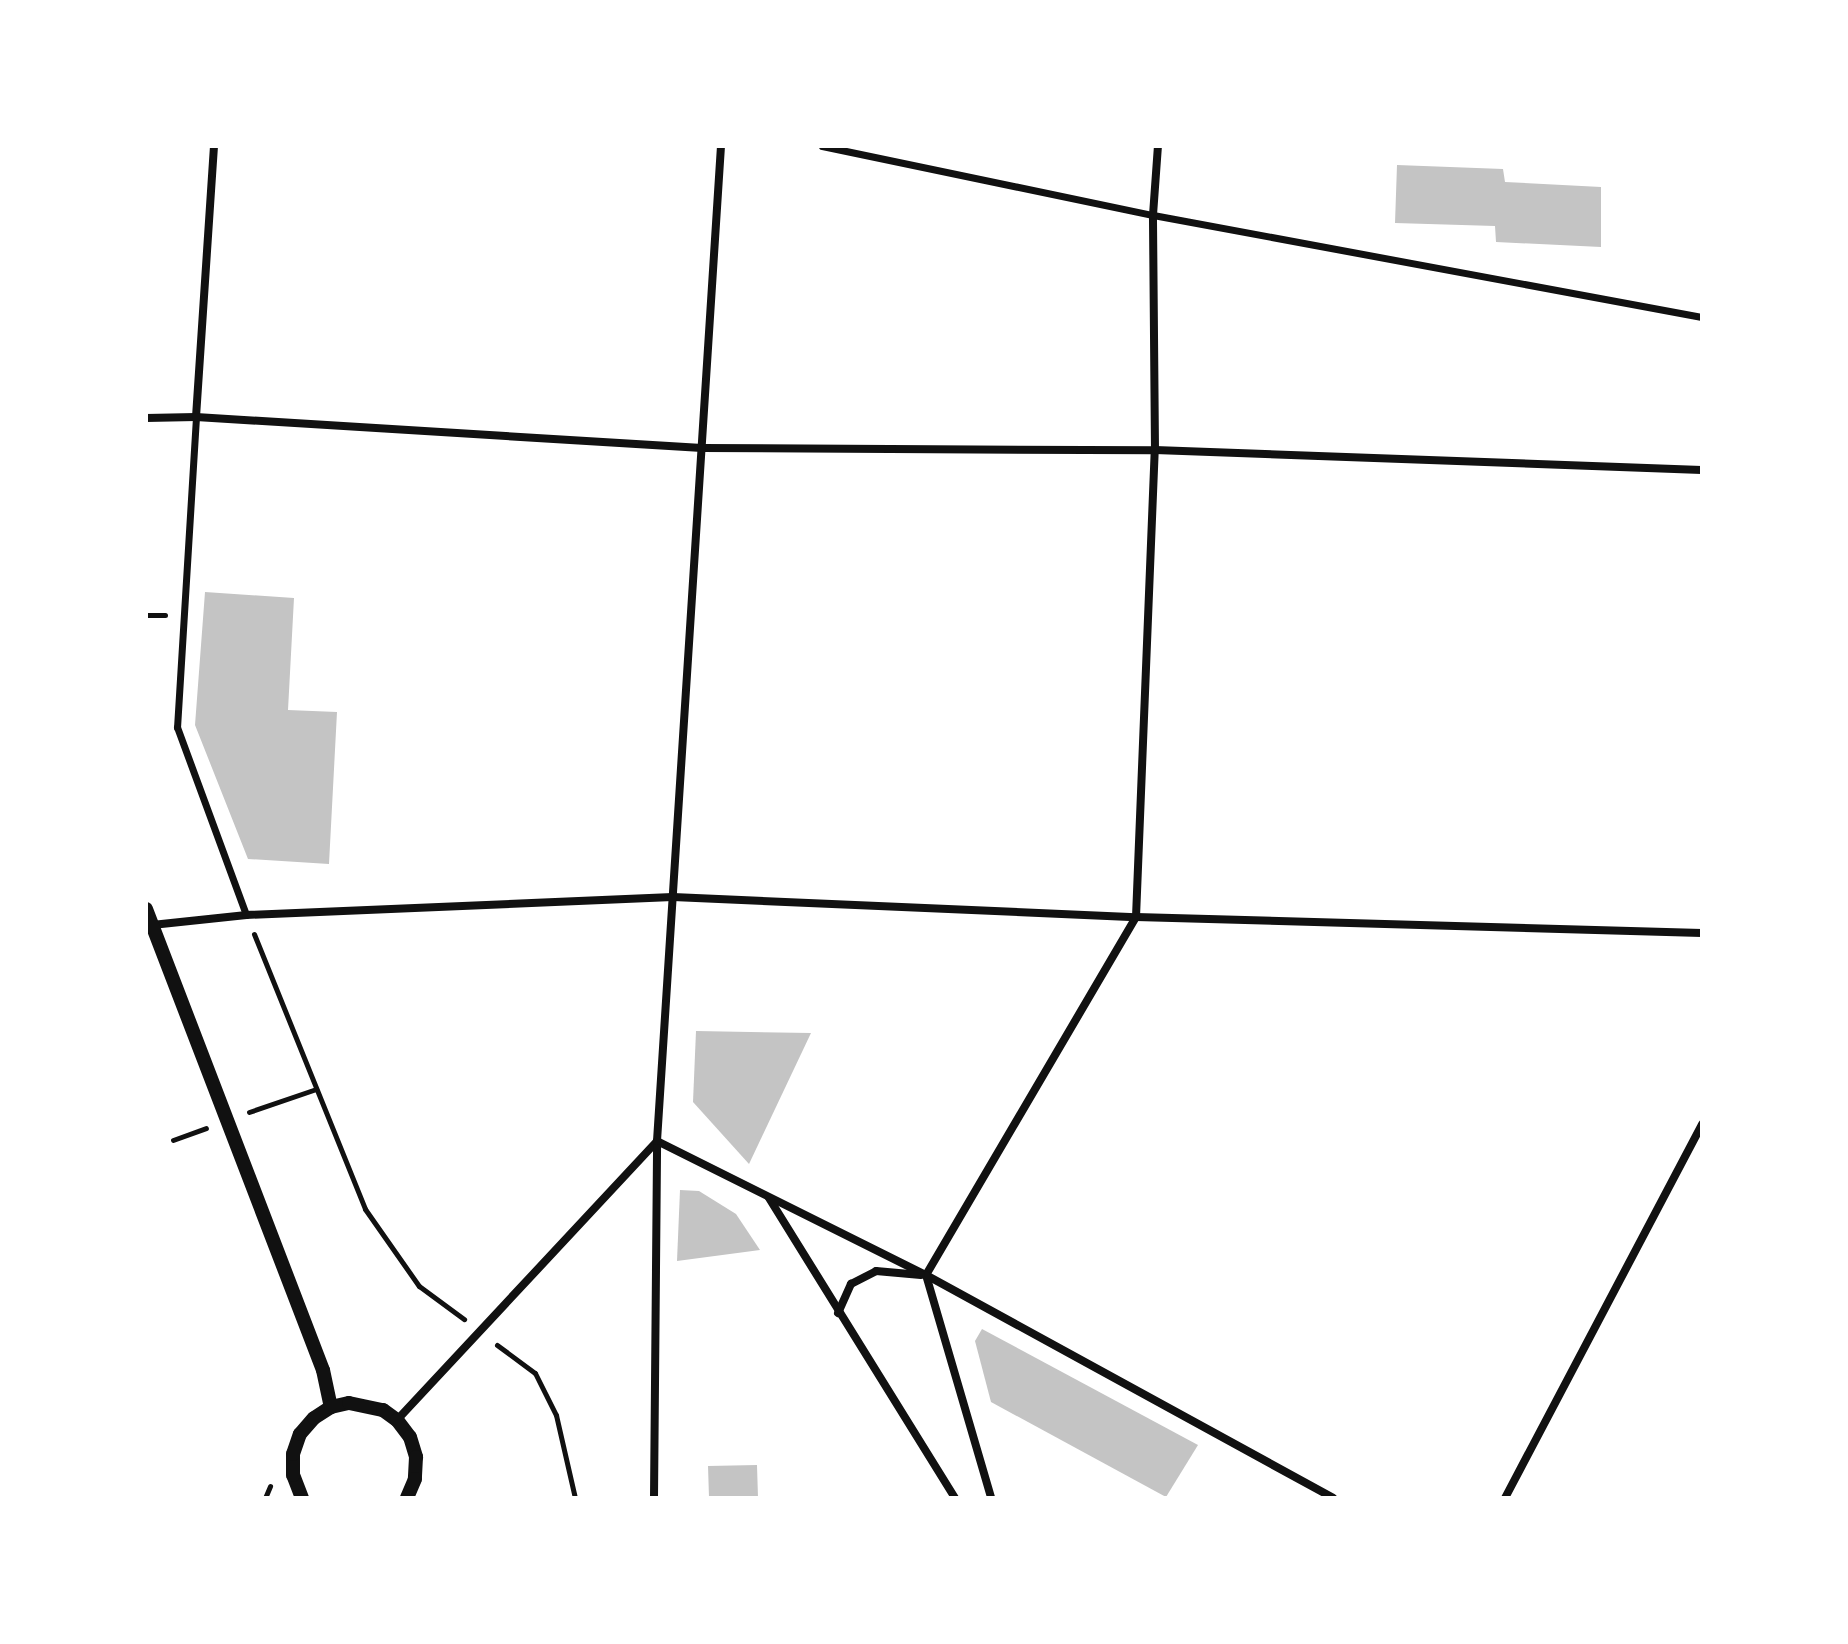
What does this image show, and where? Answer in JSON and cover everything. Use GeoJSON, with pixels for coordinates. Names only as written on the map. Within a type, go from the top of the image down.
{"type":"FeatureCollection","features":[{"type":"Feature","properties":{"kind":"street"},"geometry":{"type":"LineString","coordinates":[[214,146],[177,727],[246,915]]}},
{"type":"Feature","properties":{"kind":"street"},"geometry":{"type":"LineString","coordinates":[[654,1498],[657,1141],[721,146]]}},
{"type":"Feature","properties":{"kind":"street"},"geometry":{"type":"LineString","coordinates":[[822,146],[1153,215],[1702,317]]}},
{"type":"Feature","properties":{"kind":"street"},"geometry":{"type":"LineString","coordinates":[[991,1498],[926,1275],[1136,917],[1155,450],[1153,215],[1158,146]]}},
{"type":"Feature","properties":{"kind":"street"},"geometry":{"type":"LineString","coordinates":[[146,418],[196,417],[702,448],[1155,450],[1702,470]]}},
{"type":"Feature","properties":{"kind":"street"},"geometry":{"type":"LineString","coordinates":[[152,925],[246,915],[673,897],[1136,917],[1702,933]]}},
{"type":"Feature","properties":{"kind":"street"},"geometry":{"type":"LineString","coordinates":[[146,909],[323,1370],[331,1407]]}},
{"type":"Feature","properties":{"kind":"street"},"geometry":{"type":"LineString","coordinates":[[1505,1498],[1702,1124]]}},
{"type":"Feature","properties":{"kind":"street"},"geometry":{"type":"LineString","coordinates":[[657,1141],[926,1275],[1333,1498]]}},
{"type":"Feature","properties":{"kind":"street"},"geometry":{"type":"LineString","coordinates":[[397,1420],[657,1141]]}},
{"type":"Feature","properties":{"kind":"street"},"geometry":{"type":"LineString","coordinates":[[769,1198],[955,1498]]}},
{"type":"Feature","properties":{"kind":"street"},"geometry":{"type":"LineString","coordinates":[[838,1313],[851,1284],[876,1271],[926,1275]]}},
{"type":"Feature","properties":{"kind":"street"},"geometry":{"type":"LineString","coordinates":[[302,1498],[293,1475],[293,1454],[307,1426],[331,1407],[366,1404],[397,1420],[410,1437],[416,1457],[415,1479],[407,1498]]}},
{"type":"Feature","properties":{"kind":"path"},"geometry":{"type":"LineString","coordinates":[[246,915],[365,1209],[419,1286],[535,1373],[556,1415],[575,1498]]}},
{"type":"Feature","properties":{"kind":"building"},"geometry":{"type":"Polygon","coordinates":[[[1397,165],[1503,169],[1505,182],[1601,187],[1601,247],[1496,242],[1495,226],[1395,223],[1397,165]]]}},
{"type":"Feature","properties":{"kind":"building"},"geometry":{"type":"Polygon","coordinates":[[[205,592],[294,598],[288,710],[337,712],[329,864],[248,859],[195,725],[205,592]]]}},
{"type":"Feature","properties":{"kind":"building"},"geometry":{"type":"Polygon","coordinates":[[[696,1031],[811,1033],[749,1164],[693,1102],[696,1031]]]}},
{"type":"Feature","properties":{"kind":"building"},"geometry":{"type":"Polygon","coordinates":[[[680,1190],[699,1191],[736,1214],[760,1250],[677,1261],[680,1190]]]}},
{"type":"Feature","properties":{"kind":"building"},"geometry":{"type":"Polygon","coordinates":[[[982,1329],[1198,1445],[1166,1497],[991,1402],[975,1341],[982,1329]]]}},
{"type":"Feature","properties":{"kind":"building"},"geometry":{"type":"Polygon","coordinates":[[[757,1465],[758,1498],[709,1498],[708,1466],[757,1465]]]}}]}
